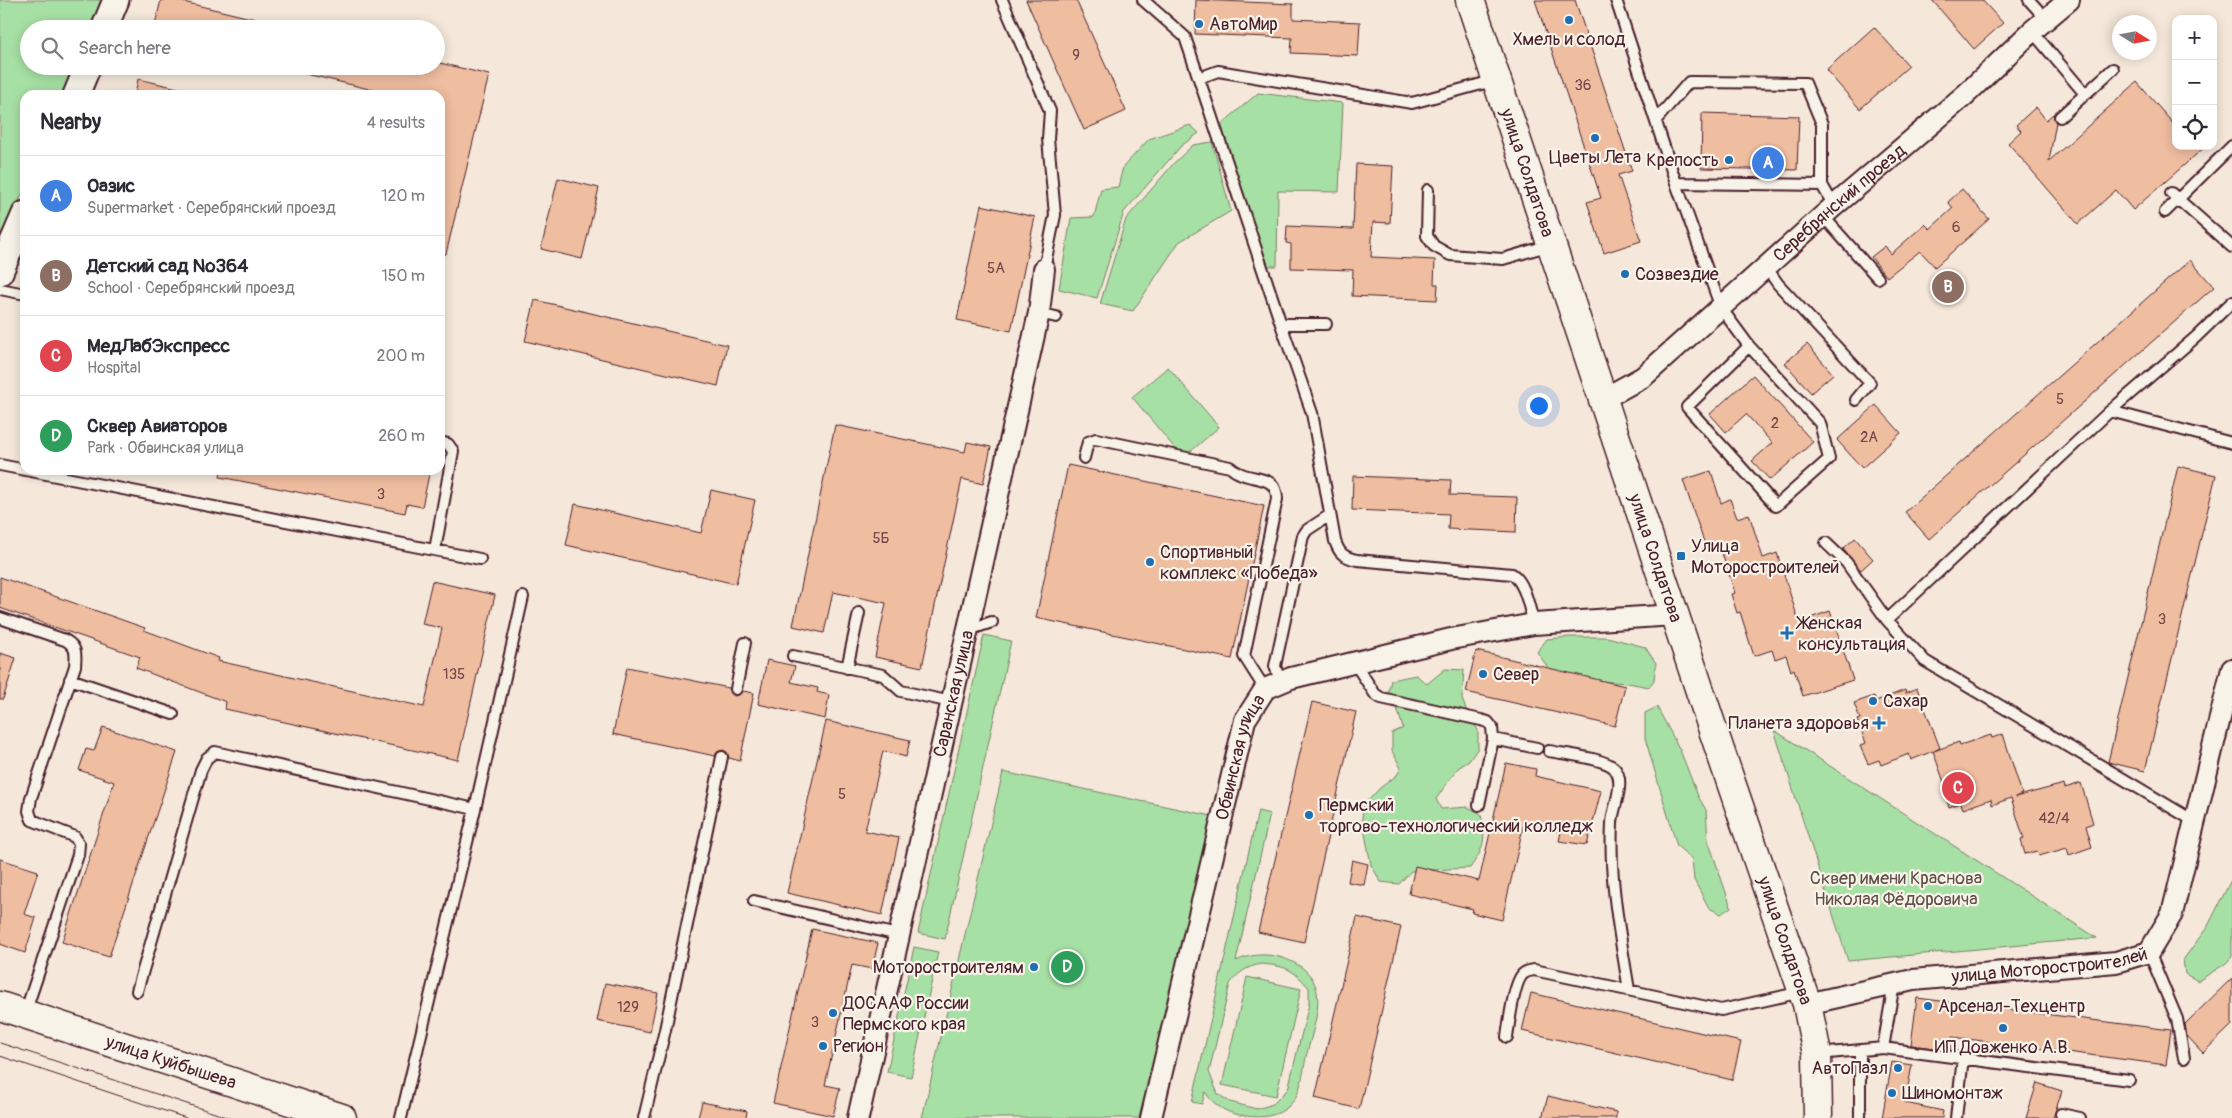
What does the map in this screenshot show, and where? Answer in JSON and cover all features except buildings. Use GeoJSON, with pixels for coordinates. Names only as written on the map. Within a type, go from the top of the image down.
{"type":"FeatureCollection","features":[{"type":"Feature","properties":{"kind":"main road","name":"улица Солдатова"},"geometry":{"type":"LineString","coordinates":[[1470,0],[1804,998],[1818,1054],[1818,1118]]}},
{"type":"Feature","properties":{"kind":"main road","name":"улица Куйбышева"},"geometry":{"type":"LineString","coordinates":[[12,1010],[342,1118]]}},
{"type":"Feature","properties":{"kind":"street"},"geometry":{"type":"LineString","coordinates":[[108,20],[116,0]]}},
{"type":"Feature","properties":{"kind":"street","name":"Серебрянский проезд"},"geometry":{"type":"LineString","coordinates":[[1603,399],[1643,377],[1829,211],[1965,95],[2039,25],[2069,0]]}},
{"type":"Feature","properties":{"kind":"street"},"geometry":{"type":"LineString","coordinates":[[78,90],[84,75]]}},
{"type":"Feature","properties":{"kind":"street"},"geometry":{"type":"LineString","coordinates":[[0,272],[20,226]]}},
{"type":"Feature","properties":{"kind":"street","name":"Саранская улица"},"geometry":{"type":"LineString","coordinates":[[858,1118],[967,630],[1048,315],[1044,269]]}},
{"type":"Feature","properties":{"kind":"street","name":"Обвинская улица"},"geometry":{"type":"LineString","coordinates":[[1151,1118],[1245,720],[1273,685],[1354,662],[1451,639],[1534,624],[1675,615]]}},
{"type":"Feature","properties":{"kind":"street","name":"улица Моторостроителей"},"geometry":{"type":"LineString","coordinates":[[1804,998],[1894,983],[1972,973],[2116,962],[2149,952],[2172,914],[2232,669]]}},
{"type":"Feature","properties":{"kind":"lane"},"geometry":{"type":"LineString","coordinates":[[1002,0],[1050,111],[1048,139],[1055,215],[1044,269]]}},
{"type":"Feature","properties":{"kind":"lane"},"geometry":{"type":"LineString","coordinates":[[1143,0],[1185,37],[1312,413],[1334,540],[1339,552],[1345,558],[1512,574],[1518,578],[1534,624]]}},
{"type":"Feature","properties":{"kind":"lane"},"geometry":{"type":"LineString","coordinates":[[1616,0],[1676,183],[1721,308],[1749,346],[1820,423],[1829,459],[1776,506],[1686,407],[1749,346]]}},
{"type":"Feature","properties":{"kind":"lane"},"geometry":{"type":"LineString","coordinates":[[2029,0],[2039,25],[2085,94]]}},
{"type":"Feature","properties":{"kind":"lane"},"geometry":{"type":"LineString","coordinates":[[2060,117],[2113,69]]}},
{"type":"Feature","properties":{"kind":"lane"},"geometry":{"type":"LineString","coordinates":[[1199,78],[1218,70],[1412,103],[1497,80]]}},
{"type":"Feature","properties":{"kind":"lane"},"geometry":{"type":"LineString","coordinates":[[1656,120],[1689,82],[1805,83],[1822,124],[1822,185],[1829,211],[1878,278]]}},
{"type":"Feature","properties":{"kind":"lane"},"geometry":{"type":"LineString","coordinates":[[2165,212],[2174,196],[2232,146]]}},
{"type":"Feature","properties":{"kind":"lane"},"geometry":{"type":"LineString","coordinates":[[1676,183],[1822,185]]}},
{"type":"Feature","properties":{"kind":"lane"},"geometry":{"type":"LineString","coordinates":[[1428,190],[1427,236],[1434,246],[1450,255],[1503,258],[1551,245]]}},
{"type":"Feature","properties":{"kind":"lane"},"geometry":{"type":"LineString","coordinates":[[2174,196],[2232,247]]}},
{"type":"Feature","properties":{"kind":"lane"},"geometry":{"type":"LineString","coordinates":[[1766,267],[1778,284],[1870,383],[1856,400]]}},
{"type":"Feature","properties":{"kind":"lane"},"geometry":{"type":"LineString","coordinates":[[0,289],[20,293]]}},
{"type":"Feature","properties":{"kind":"lane"},"geometry":{"type":"LineString","coordinates":[[1887,620],[2110,411],[2196,337],[2232,302]]}},
{"type":"Feature","properties":{"kind":"lane"},"geometry":{"type":"LineString","coordinates":[[1281,324],[1326,324]]}},
{"type":"Feature","properties":{"kind":"lane"},"geometry":{"type":"LineString","coordinates":[[2110,411],[2232,443]]}},
{"type":"Feature","properties":{"kind":"lane"},"geometry":{"type":"LineString","coordinates":[[1084,458],[1088,442],[1096,439],[1230,467],[1238,475],[1272,483],[1277,489],[1277,499],[1244,656],[1273,685]]}},
{"type":"Feature","properties":{"kind":"lane"},"geometry":{"type":"LineString","coordinates":[[435,550],[453,450],[445,443]]}},
{"type":"Feature","properties":{"kind":"lane"},"geometry":{"type":"LineString","coordinates":[[0,466],[20,470]]}},
{"type":"Feature","properties":{"kind":"lane"},"geometry":{"type":"LineString","coordinates":[[47,475],[480,559]]}},
{"type":"Feature","properties":{"kind":"lane"},"geometry":{"type":"LineString","coordinates":[[1273,685],[1275,666],[1303,536],[1307,530],[1330,515]]}},
{"type":"Feature","properties":{"kind":"lane"},"geometry":{"type":"LineString","coordinates":[[1826,543],[1846,562],[1887,620],[1925,662],[2194,821]]}},
{"type":"Feature","properties":{"kind":"lane"},"geometry":{"type":"LineString","coordinates":[[401,1118],[475,809],[523,597]]}},
{"type":"Feature","properties":{"kind":"lane"},"geometry":{"type":"LineString","coordinates":[[847,668],[859,613]]}},
{"type":"Feature","properties":{"kind":"lane"},"geometry":{"type":"LineString","coordinates":[[0,618],[65,640],[72,644],[76,652],[75,666],[30,798],[29,811],[32,820],[75,837],[79,844],[78,855],[12,1010]]}},
{"type":"Feature","properties":{"kind":"lane"},"geometry":{"type":"LineString","coordinates":[[967,630],[992,622]]}},
{"type":"Feature","properties":{"kind":"lane"},"geometry":{"type":"LineString","coordinates":[[736,690],[745,643]]}},
{"type":"Feature","properties":{"kind":"lane"},"geometry":{"type":"LineString","coordinates":[[793,656],[883,675],[901,691],[951,702]]}},
{"type":"Feature","properties":{"kind":"lane"},"geometry":{"type":"LineString","coordinates":[[1354,662],[1375,694],[1381,698],[1488,722],[1492,727],[1492,739],[1479,805]]}},
{"type":"Feature","properties":{"kind":"lane"},"geometry":{"type":"LineString","coordinates":[[70,680],[173,714]]}},
{"type":"Feature","properties":{"kind":"lane"},"geometry":{"type":"LineString","coordinates":[[1492,739],[1537,748]]}},
{"type":"Feature","properties":{"kind":"lane"},"geometry":{"type":"LineString","coordinates":[[1548,751],[1606,763],[1614,768],[1618,774],[1619,787],[1612,822],[1611,880],[1629,990]]}},
{"type":"Feature","properties":{"kind":"lane"},"geometry":{"type":"LineString","coordinates":[[137,991],[201,770],[207,758],[215,752],[475,809]]}},
{"type":"Feature","properties":{"kind":"lane"},"geometry":{"type":"LineString","coordinates":[[644,1118],[665,1030],[722,757]]}},
{"type":"Feature","properties":{"kind":"lane"},"geometry":{"type":"LineString","coordinates":[[754,901],[898,935]]}},
{"type":"Feature","properties":{"kind":"lane"},"geometry":{"type":"LineString","coordinates":[[2149,952],[2177,1019],[2184,1058]]}},
{"type":"Feature","properties":{"kind":"lane"},"geometry":{"type":"LineString","coordinates":[[1506,1037],[1517,985],[1521,975],[1527,971],[1534,970],[1721,1010],[1804,998]]}},
{"type":"Feature","properties":{"kind":"lane"},"geometry":{"type":"LineString","coordinates":[[1883,1048],[1894,983]]}},
{"type":"Feature","properties":{"kind":"lane"},"geometry":{"type":"LineString","coordinates":[[1818,1054],[1883,1048],[2129,1080]]}},
{"type":"Feature","properties":{"kind":"lane"},"geometry":{"type":"LineString","coordinates":[[1860,1050],[1860,1118]]}},
{"type":"Feature","properties":{"kind":"lane"},"geometry":{"type":"LineString","coordinates":[[1956,1118],[1963,1058]]}},
{"type":"Feature","properties":{"kind":"lane"},"geometry":{"type":"LineString","coordinates":[[2061,1114],[2080,1118]]}},
{"type":"Feature","properties":{"kind":"green space"},"geometry":{"type":"Polygon","coordinates":[[[0,0],[104,0],[95,20],[20,20],[20,75],[71,75],[65,90],[20,90],[20,199],[0,246],[0,0]]]}},
{"type":"Feature","properties":{"kind":"green space"},"geometry":{"type":"Polygon","coordinates":[[[1258,93],[1343,103],[1339,192],[1278,191],[1277,266],[1260,266],[1216,129],[1258,93]]]}},
{"type":"Feature","properties":{"kind":"green space"},"geometry":{"type":"Polygon","coordinates":[[[1190,125],[1199,133],[1181,146],[1124,212],[1097,298],[1059,289],[1071,218],[1094,217],[1101,189],[1118,187],[1123,167],[1149,139],[1190,125]]]}},
{"type":"Feature","properties":{"kind":"green space"},"geometry":{"type":"Polygon","coordinates":[[[1212,142],[1231,211],[1179,242],[1133,311],[1100,304],[1126,219],[1174,163],[1193,145],[1212,142]]]}},
{"type":"Feature","properties":{"kind":"green space"},"geometry":{"type":"Polygon","coordinates":[[[1168,367],[1219,427],[1183,458],[1132,397],[1168,367]]]}},
{"type":"Feature","properties":{"kind":"green space"},"geometry":{"type":"Polygon","coordinates":[[[984,635],[1011,641],[945,939],[918,933],[984,635]]]}},
{"type":"Feature","properties":{"kind":"green space"},"geometry":{"type":"Polygon","coordinates":[[[1607,637],[1645,647],[1656,663],[1654,680],[1649,687],[1628,683],[1593,681],[1549,669],[1537,652],[1547,639],[1607,637]]]}},
{"type":"Feature","properties":{"kind":"green space"},"geometry":{"type":"Polygon","coordinates":[[[1445,669],[1464,670],[1462,699],[1468,714],[1478,730],[1478,748],[1469,761],[1458,768],[1436,799],[1441,809],[1468,807],[1481,814],[1484,830],[1483,843],[1479,854],[1470,868],[1411,871],[1399,884],[1381,882],[1371,865],[1362,818],[1363,806],[1380,788],[1397,775],[1401,768],[1392,751],[1392,733],[1403,728],[1398,711],[1388,694],[1391,680],[1416,675],[1427,684],[1445,669]]]}},
{"type":"Feature","properties":{"kind":"green space"},"geometry":{"type":"Polygon","coordinates":[[[1657,707],[1680,750],[1698,796],[1706,810],[1708,840],[1731,907],[1721,914],[1709,908],[1694,880],[1692,859],[1677,846],[1645,738],[1645,713],[1657,707]]]}},
{"type":"Feature","properties":{"kind":"green space","name":"Сквер имени Краснова Николая Фёдоровича"},"geometry":{"type":"Polygon","coordinates":[[[1774,730],[2097,938],[1848,961],[1774,730]]]}},
{"type":"Feature","properties":{"kind":"green space"},"geometry":{"type":"Polygon","coordinates":[[[1003,772],[1212,816],[1143,1118],[922,1118],[1003,772]]]}},
{"type":"Feature","properties":{"kind":"green space"},"geometry":{"type":"Polygon","coordinates":[[[1258,811],[1270,814],[1236,961],[1253,956],[1277,956],[1299,966],[1310,975],[1316,987],[1318,999],[1314,1027],[1299,1090],[1293,1101],[1284,1110],[1274,1115],[1263,1117],[1239,1115],[1218,1106],[1205,1092],[1202,1104],[1192,1102],[1258,811]],[[1261,964],[1247,968],[1236,976],[1230,984],[1209,1072],[1218,1094],[1230,1102],[1257,1109],[1273,1104],[1288,1089],[1309,1004],[1309,988],[1298,977],[1283,967],[1261,964]]]}},
{"type":"Feature","properties":{"kind":"green space"},"geometry":{"type":"Polygon","coordinates":[[[2232,878],[2232,957],[2225,964],[2198,981],[2185,974],[2183,960],[2208,926],[2232,878]]]}},
{"type":"Feature","properties":{"kind":"green space"},"geometry":{"type":"Polygon","coordinates":[[[914,947],[938,952],[911,1077],[887,1072],[914,947]]]}},
{"type":"Feature","properties":{"kind":"green space"},"geometry":{"type":"Polygon","coordinates":[[[1247,977],[1301,989],[1276,1096],[1222,1085],[1247,977]]]}},
{"type":"Feature","properties":{"kind":"tram line"},"geometry":{"type":"LineString","coordinates":[[0,1043],[230,1118]]}},
{"type":"Feature","properties":{"kind":"tram line"},"geometry":{"type":"LineString","coordinates":[[0,1056],[186,1118]]}},
{"type":"Feature","properties":{"kind":"place","name":"Хмель и солод"},"geometry":{"type":"Point","coordinates":[1569,20]}},
{"type":"Feature","properties":{"kind":"place","name":"АвтоМир"},"geometry":{"type":"Point","coordinates":[1199,24]}},
{"type":"Feature","properties":{"kind":"place","name":"Цветы Лета"},"geometry":{"type":"Point","coordinates":[1595,138]}},
{"type":"Feature","properties":{"kind":"place","name":"Крепость"},"geometry":{"type":"Point","coordinates":[1729,160]}},
{"type":"Feature","properties":{"kind":"place","name":"Оазис"},"geometry":{"type":"Point","coordinates":[1768,163]}},
{"type":"Feature","properties":{"kind":"place","name":"Созвездие"},"geometry":{"type":"Point","coordinates":[1625,274]}},
{"type":"Feature","properties":{"kind":"place","name":"Детский сад №364"},"geometry":{"type":"Point","coordinates":[1948,287]}},
{"type":"Feature","properties":{"kind":"place","name":"Улица Моторостроителей"},"geometry":{"type":"Point","coordinates":[1681,556]}},
{"type":"Feature","properties":{"kind":"place","name":"Спортивный комплекс «Победа»"},"geometry":{"type":"Point","coordinates":[1150,562]}},
{"type":"Feature","properties":{"kind":"place","name":"Женская консультация"},"geometry":{"type":"Point","coordinates":[1787,633]}},
{"type":"Feature","properties":{"kind":"place","name":"Север"},"geometry":{"type":"Point","coordinates":[1483,674]}},
{"type":"Feature","properties":{"kind":"place","name":"Сахар"},"geometry":{"type":"Point","coordinates":[1873,701]}},
{"type":"Feature","properties":{"kind":"place","name":"Планета здоровья"},"geometry":{"type":"Point","coordinates":[1879,723]}},
{"type":"Feature","properties":{"kind":"place","name":"МедЛабЭкспресс"},"geometry":{"type":"Point","coordinates":[1958,788]}},
{"type":"Feature","properties":{"kind":"place","name":"Пермский торгово-технологический колледж"},"geometry":{"type":"Point","coordinates":[1309,815]}},
{"type":"Feature","properties":{"kind":"place","name":"Моторостроителям"},"geometry":{"type":"Point","coordinates":[1034,967]}},
{"type":"Feature","properties":{"kind":"place","name":"Сквер Авиаторов"},"geometry":{"type":"Point","coordinates":[1067,967]}},
{"type":"Feature","properties":{"kind":"place","name":"Арсенал-Техцентр"},"geometry":{"type":"Point","coordinates":[1928,1006]}},
{"type":"Feature","properties":{"kind":"place","name":"ДОСААФ России Пермского края"},"geometry":{"type":"Point","coordinates":[833,1013]}},
{"type":"Feature","properties":{"kind":"place","name":"ИП Довженко А.В."},"geometry":{"type":"Point","coordinates":[2003,1028]}},
{"type":"Feature","properties":{"kind":"place","name":"Регион"},"geometry":{"type":"Point","coordinates":[823,1046]}},
{"type":"Feature","properties":{"kind":"place","name":"АвтоПазл"},"geometry":{"type":"Point","coordinates":[1898,1068]}},
{"type":"Feature","properties":{"kind":"place","name":"Шиномонтаж"},"geometry":{"type":"Point","coordinates":[1892,1093]}}]}
